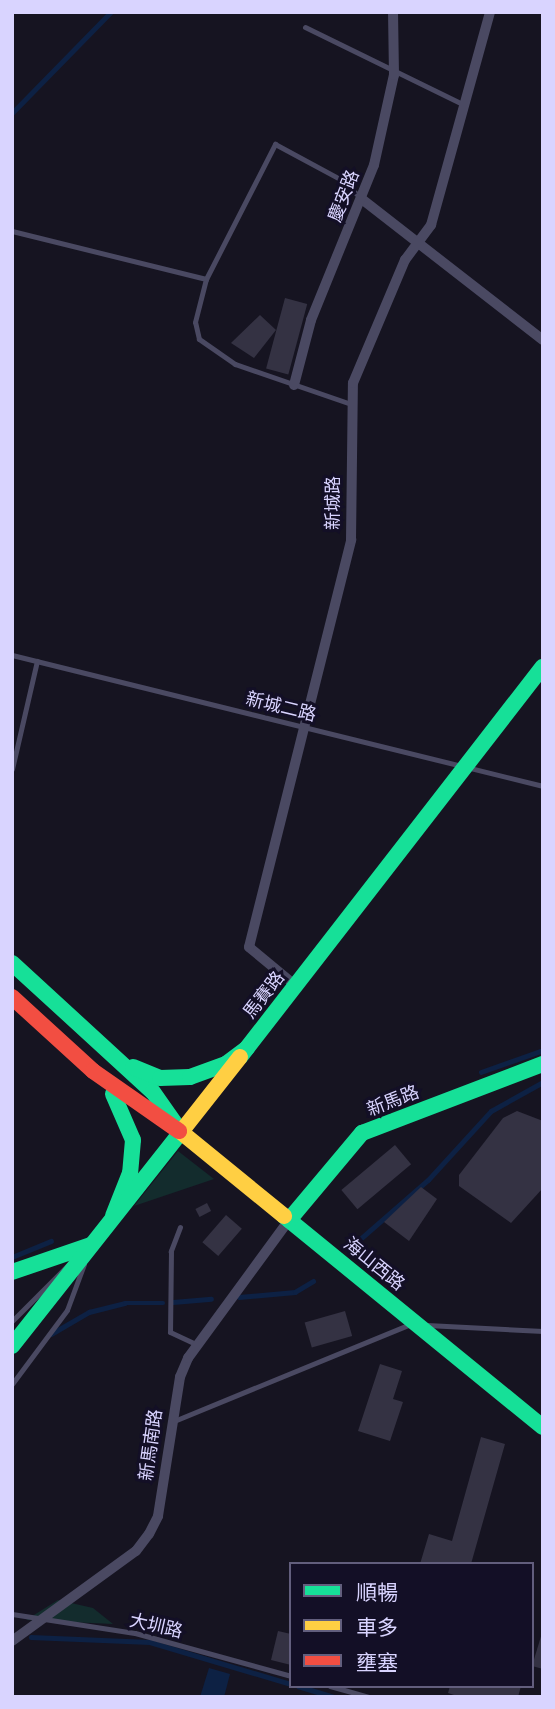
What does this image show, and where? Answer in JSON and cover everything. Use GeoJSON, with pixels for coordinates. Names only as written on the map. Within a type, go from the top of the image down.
{"type":"FeatureCollection","features":[{"type":"Feature","properties":{"kind":"main road","name":"馬賽路"},"geometry":{"type":"LineString","coordinates":[[12,1346],[543,667]]}},
{"type":"Feature","properties":{"kind":"main road"},"geometry":{"type":"LineString","coordinates":[[12,963],[153,1092],[181,1132]]}},
{"type":"Feature","properties":{"kind":"main road"},"geometry":{"type":"LineString","coordinates":[[12,997],[93,1071],[115,1096],[132,1132],[130,1173],[113,1216]]}},
{"type":"Feature","properties":{"kind":"main road"},"geometry":{"type":"LineString","coordinates":[[120,1060],[173,1079],[210,1072],[247,1048]]}},
{"type":"Feature","properties":{"kind":"main road","name":"新馬路"},"geometry":{"type":"LineString","coordinates":[[289,1220],[362,1133],[543,1064]]}},
{"type":"Feature","properties":{"kind":"main road"},"geometry":{"type":"LineString","coordinates":[[93,1071],[181,1132]]}},
{"type":"Feature","properties":{"kind":"main road","name":"海山西路"},"geometry":{"type":"LineString","coordinates":[[181,1132],[543,1427]]}},
{"type":"Feature","properties":{"kind":"main road"},"geometry":{"type":"LineString","coordinates":[[12,1272],[92,1245]]}},
{"type":"Feature","properties":{"kind":"street","name":"慶安路"},"geometry":{"type":"LineString","coordinates":[[294,385],[311,320],[363,200],[394,75],[394,12]]}},
{"type":"Feature","properties":{"kind":"street","name":"新城路"},"geometry":{"type":"LineString","coordinates":[[296,986],[248,947],[351,540],[351,404],[360,361],[378,318],[405,260],[422,242],[490,12]]}},
{"type":"Feature","properties":{"kind":"street"},"geometry":{"type":"LineString","coordinates":[[363,200],[422,242],[543,340]]}},
{"type":"Feature","properties":{"kind":"street","name":"新馬南路"},"geometry":{"type":"LineString","coordinates":[[12,1640],[136,1551],[149,1534],[158,1516],[180,1377],[196,1344],[289,1220]]}},
{"type":"Feature","properties":{"kind":"lane"},"geometry":{"type":"LineString","coordinates":[[304,27],[394,75],[464,105]]}},
{"type":"Feature","properties":{"kind":"lane"},"geometry":{"type":"LineString","coordinates":[[351,404],[235,364],[199,339],[195,322],[206,279],[275,144],[340,179],[363,200]]}},
{"type":"Feature","properties":{"kind":"lane"},"geometry":{"type":"LineString","coordinates":[[12,231],[206,279]]}},
{"type":"Feature","properties":{"kind":"lane","name":"新城二路"},"geometry":{"type":"LineString","coordinates":[[12,655],[543,786]]}},
{"type":"Feature","properties":{"kind":"lane"},"geometry":{"type":"LineString","coordinates":[[12,769],[37,662]]}},
{"type":"Feature","properties":{"kind":"lane"},"geometry":{"type":"LineString","coordinates":[[180,1227],[170,1251],[170,1332],[196,1344]]}},
{"type":"Feature","properties":{"kind":"lane"},"geometry":{"type":"LineString","coordinates":[[12,1321],[35,1292],[92,1245]]}},
{"type":"Feature","properties":{"kind":"lane"},"geometry":{"type":"LineString","coordinates":[[12,1384],[67,1310],[92,1245]]}},
{"type":"Feature","properties":{"kind":"lane"},"geometry":{"type":"LineString","coordinates":[[171,1422],[415,1323],[543,1331]]}},
{"type":"Feature","properties":{"kind":"lane","name":"大圳路"},"geometry":{"type":"LineString","coordinates":[[12,1614],[135,1633],[289,1675]]}},
{"type":"Feature","properties":{"kind":"lane"},"geometry":{"type":"LineString","coordinates":[[337,1688],[369,1697]]}},
{"type":"Feature","properties":{"kind":"green space"},"geometry":{"type":"Polygon","coordinates":[[[178,1151],[214,1179],[134,1206],[178,1151]]]}},
{"type":"Feature","properties":{"kind":"green space"},"geometry":{"type":"Polygon","coordinates":[[[58,1600],[93,1608],[113,1624],[26,1620],[58,1600]]]}},
{"type":"Feature","properties":{"kind":"water"},"geometry":{"type":"Polygon","coordinates":[[[209,1668],[230,1674],[224,1697],[200,1697],[209,1668]]]}},
{"type":"Feature","properties":{"kind":"building"},"geometry":{"type":"Polygon","coordinates":[[[285,298],[307,304],[288,374],[266,369],[285,298]]]}},
{"type":"Feature","properties":{"kind":"building"},"geometry":{"type":"Polygon","coordinates":[[[260,315],[276,330],[254,358],[231,343],[260,315]]]}},
{"type":"Feature","properties":{"kind":"building"},"geometry":{"type":"Polygon","coordinates":[[[517,1111],[543,1121],[543,1188],[511,1223],[459,1186],[459,1175],[503,1118],[517,1111]]]}},
{"type":"Feature","properties":{"kind":"building"},"geometry":{"type":"Polygon","coordinates":[[[395,1145],[411,1164],[357,1209],[341,1190],[395,1145]]]}},
{"type":"Feature","properties":{"kind":"building"},"geometry":{"type":"Polygon","coordinates":[[[421,1187],[437,1199],[409,1241],[384,1222],[421,1187]]]}},
{"type":"Feature","properties":{"kind":"building"},"geometry":{"type":"Polygon","coordinates":[[[207,1203],[211,1211],[200,1217],[195,1209],[207,1203]]]}},
{"type":"Feature","properties":{"kind":"building"},"geometry":{"type":"Polygon","coordinates":[[[226,1215],[242,1229],[218,1256],[202,1242],[226,1215]]]}},
{"type":"Feature","properties":{"kind":"building"},"geometry":{"type":"Polygon","coordinates":[[[345,1311],[352,1336],[312,1348],[305,1323],[345,1311]]]}},
{"type":"Feature","properties":{"kind":"building"},"geometry":{"type":"Polygon","coordinates":[[[380,1364],[402,1371],[393,1399],[403,1402],[390,1441],[358,1431],[380,1364]]]}},
{"type":"Feature","properties":{"kind":"building"},"geometry":{"type":"Polygon","coordinates":[[[481,1437],[505,1444],[472,1562],[421,1562],[429,1534],[452,1541],[481,1437]]]}},
{"type":"Feature","properties":{"kind":"building"},"geometry":{"type":"Polygon","coordinates":[[[278,1631],[289,1634],[289,1664],[271,1660],[278,1631]]]}},
{"type":"Feature","properties":{"kind":"building"},"geometry":{"type":"Polygon","coordinates":[[[543,1633],[543,1669],[534,1667],[543,1633]]]}},
{"type":"Feature","properties":{"kind":"building"},"geometry":{"type":"Polygon","coordinates":[[[449,1688],[520,1688],[518,1697],[460,1697],[448,1693],[449,1688]]]}},
{"type":"Feature","properties":{"kind":"waterway"},"geometry":{"type":"LineString","coordinates":[[12,113],[111,12]]}},
{"type":"Feature","properties":{"kind":"waterway"},"geometry":{"type":"LineString","coordinates":[[481,1072],[543,1050]]}},
{"type":"Feature","properties":{"kind":"waterway"},"geometry":{"type":"LineString","coordinates":[[358,1241],[428,1180],[491,1111],[543,1082]]}},
{"type":"Feature","properties":{"kind":"waterway"},"geometry":{"type":"LineString","coordinates":[[12,1257],[51,1241]]}},
{"type":"Feature","properties":{"kind":"waterway"},"geometry":{"type":"LineString","coordinates":[[239,1297],[295,1292],[313,1281]]}},
{"type":"Feature","properties":{"kind":"waterway"},"geometry":{"type":"LineString","coordinates":[[173,1302],[211,1299]]}},
{"type":"Feature","properties":{"kind":"waterway"},"geometry":{"type":"LineString","coordinates":[[51,1334],[89,1312],[125,1303],[163,1303]]}},
{"type":"Feature","properties":{"kind":"waterway"},"geometry":{"type":"LineString","coordinates":[[31,1637],[150,1642],[289,1683]]}},
{"type":"Feature","properties":{"kind":"waterway"},"geometry":{"type":"LineString","coordinates":[[305,1688],[334,1697]]}},
{"type":"Feature","properties":{"kind":"traffic: fast"},"geometry":{"type":"LineString","coordinates":[[240,1057],[543,667]]}},
{"type":"Feature","properties":{"kind":"traffic: fast"},"geometry":{"type":"LineString","coordinates":[[12,963],[153,1092],[181,1132]]}},
{"type":"Feature","properties":{"kind":"traffic: fast"},"geometry":{"type":"LineString","coordinates":[[133,1067],[160,1078],[190,1077],[226,1064],[247,1048]]}},
{"type":"Feature","properties":{"kind":"traffic: fast"},"geometry":{"type":"LineString","coordinates":[[289,1220],[362,1133],[543,1064]]}},
{"type":"Feature","properties":{"kind":"traffic: fast"},"geometry":{"type":"LineString","coordinates":[[113,1094],[133,1140],[130,1173],[113,1216]]}},
{"type":"Feature","properties":{"kind":"traffic: fast"},"geometry":{"type":"LineString","coordinates":[[12,1346],[181,1132]]}},
{"type":"Feature","properties":{"kind":"traffic: fast"},"geometry":{"type":"LineString","coordinates":[[284,1216],[543,1427]]}},
{"type":"Feature","properties":{"kind":"traffic: fast"},"geometry":{"type":"LineString","coordinates":[[12,1272],[91,1245]]}},
{"type":"Feature","properties":{"kind":"traffic: slow"},"geometry":{"type":"LineString","coordinates":[[240,1057],[181,1132],[284,1216]]}},
{"type":"Feature","properties":{"kind":"traffic: jam"},"geometry":{"type":"LineString","coordinates":[[12,997],[93,1071],[179,1131]]}}]}
